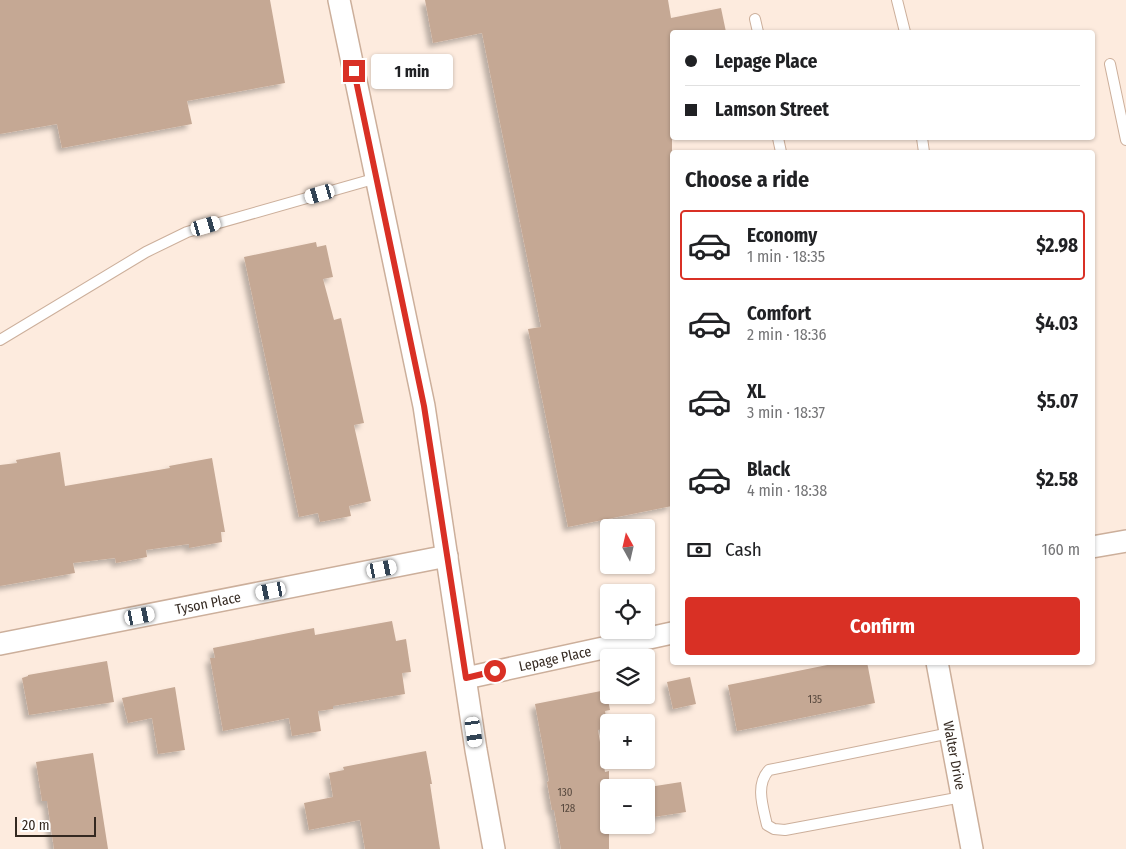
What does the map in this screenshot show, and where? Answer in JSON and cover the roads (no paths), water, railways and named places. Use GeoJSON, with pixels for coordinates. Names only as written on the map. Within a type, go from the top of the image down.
{"type":"FeatureCollection","features":[{"type":"Feature","properties":{"kind":"street"},"geometry":{"type":"LineString","coordinates":[[339,0],[424,406],[476,750],[494,849]]}},
{"type":"Feature","properties":{"kind":"street"},"geometry":{"type":"LineString","coordinates":[[1095,546],[1126,541]]}},
{"type":"Feature","properties":{"kind":"street","name":"Tyson Place"},"geometry":{"type":"LineString","coordinates":[[0,644],[447,556]]}},
{"type":"Feature","properties":{"kind":"street","name":"Lepage Place"},"geometry":{"type":"LineString","coordinates":[[466,678],[670,633]]}},
{"type":"Feature","properties":{"kind":"street","name":"Walter Drive"},"geometry":{"type":"LineString","coordinates":[[938,665],[972,849]]}},
{"type":"Feature","properties":{"kind":"lane"},"geometry":{"type":"LineString","coordinates":[[897,0],[904,30]]}},
{"type":"Feature","properties":{"kind":"lane"},"geometry":{"type":"LineString","coordinates":[[755,20],[758,30]]}},
{"type":"Feature","properties":{"kind":"lane"},"geometry":{"type":"LineString","coordinates":[[1110,64],[1126,140]]}},
{"type":"Feature","properties":{"kind":"lane"},"geometry":{"type":"LineString","coordinates":[[0,340],[146,252],[187,232],[376,178]]}},
{"type":"Feature","properties":{"kind":"lane"},"geometry":{"type":"LineString","coordinates":[[950,733],[769,770],[762,777],[760,791],[767,825],[774,829],[785,830],[962,797]]}}]}
